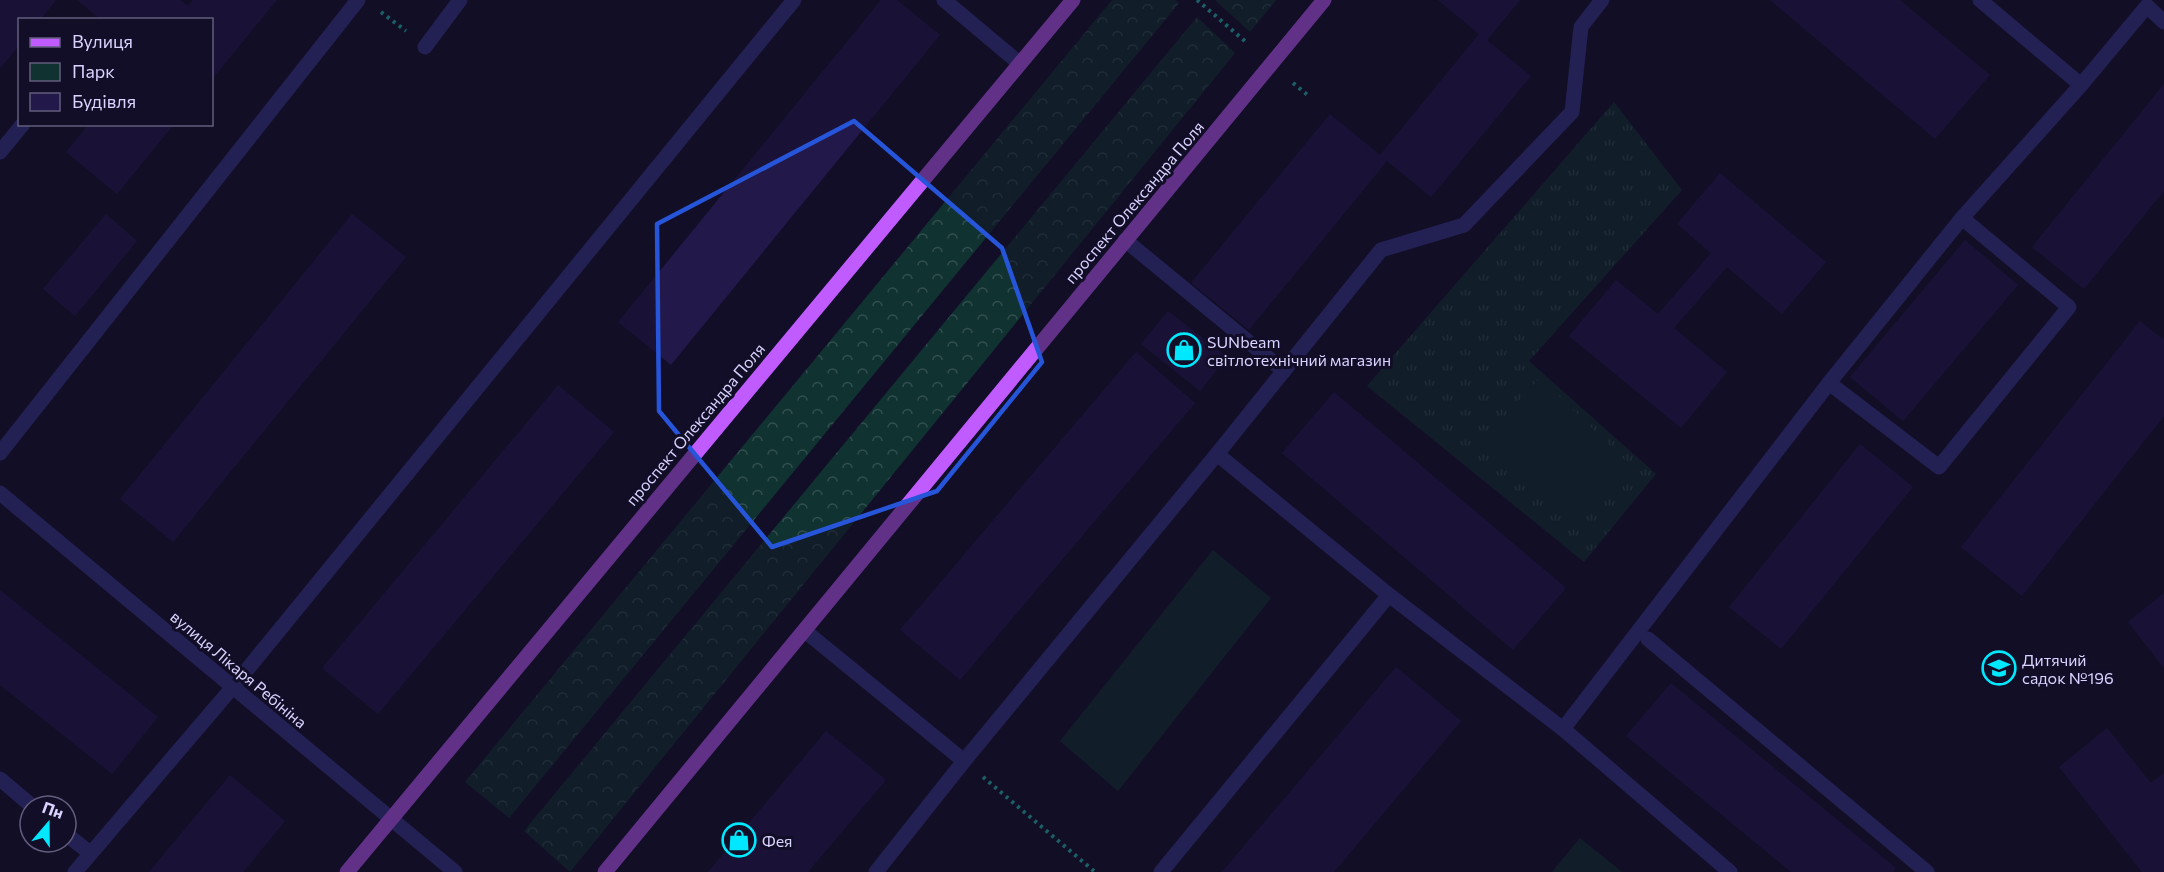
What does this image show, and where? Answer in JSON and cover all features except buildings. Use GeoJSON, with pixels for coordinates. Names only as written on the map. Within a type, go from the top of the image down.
{"type":"FeatureCollection","features":[{"type":"Feature","properties":{"kind":"main road","name":"проспект Олександра Поля"},"geometry":{"type":"LineString","coordinates":[[347,872],[1073,0]]}},
{"type":"Feature","properties":{"kind":"main road","name":"проспект Олександра Поля"},"geometry":{"type":"LineString","coordinates":[[605,872],[1324,0]]}},
{"type":"Feature","properties":{"kind":"street"},"geometry":{"type":"LineString","coordinates":[[0,453],[358,0]]}},
{"type":"Feature","properties":{"kind":"street"},"geometry":{"type":"LineString","coordinates":[[425,47],[460,0]]}},
{"type":"Feature","properties":{"kind":"street"},"geometry":{"type":"LineString","coordinates":[[75,872],[232,688],[794,0]]}},
{"type":"Feature","properties":{"kind":"street"},"geometry":{"type":"LineString","coordinates":[[944,0],[1019,63]]}},
{"type":"Feature","properties":{"kind":"street"},"geometry":{"type":"LineString","coordinates":[[876,872],[1381,250],[1464,225],[1572,112],[1581,27],[1602,0]]}},
{"type":"Feature","properties":{"kind":"street"},"geometry":{"type":"LineString","coordinates":[[1980,0],[2081,85]]}},
{"type":"Feature","properties":{"kind":"street"},"geometry":{"type":"LineString","coordinates":[[1563,729],[1829,383],[1962,218],[2081,85],[2149,3],[2164,22]]}},
{"type":"Feature","properties":{"kind":"street"},"geometry":{"type":"LineString","coordinates":[[0,153],[21,126]]}},
{"type":"Feature","properties":{"kind":"street"},"geometry":{"type":"LineString","coordinates":[[1829,383],[1939,467],[2069,307],[1962,218]]}},
{"type":"Feature","properties":{"kind":"street"},"geometry":{"type":"LineString","coordinates":[[1125,240],[1284,371]]}},
{"type":"Feature","properties":{"kind":"street"},"geometry":{"type":"LineString","coordinates":[[1217,454],[1389,595],[1563,729],[1730,872]]}},
{"type":"Feature","properties":{"kind":"street","name":"вулиця Лікаря Ребініна"},"geometry":{"type":"LineString","coordinates":[[0,493],[455,872]]}},
{"type":"Feature","properties":{"kind":"street"},"geometry":{"type":"LineString","coordinates":[[1161,872],[1389,595]]}},
{"type":"Feature","properties":{"kind":"street"},"geometry":{"type":"LineString","coordinates":[[805,631],[964,761]]}},
{"type":"Feature","properties":{"kind":"street"},"geometry":{"type":"LineString","coordinates":[[1648,639],[1927,872]]}},
{"type":"Feature","properties":{"kind":"street"},"geometry":{"type":"LineString","coordinates":[[0,779],[18,794]]}},
{"type":"Feature","properties":{"kind":"street"},"geometry":{"type":"LineString","coordinates":[[78,844],[90,853]]}},
{"type":"Feature","properties":{"kind":"path"},"geometry":{"type":"LineString","coordinates":[[1197,0],[1246,42]]}},
{"type":"Feature","properties":{"kind":"path"},"geometry":{"type":"LineString","coordinates":[[375,7],[425,47]]}},
{"type":"Feature","properties":{"kind":"path"},"geometry":{"type":"LineString","coordinates":[[1293,83],[1310,97]]}},
{"type":"Feature","properties":{"kind":"path"},"geometry":{"type":"LineString","coordinates":[[964,761],[1095,872]]}},
{"type":"Feature","properties":{"kind":"highlighted area"},"geometry":{"type":"Polygon","coordinates":[[[854,121],[1002,248],[1042,362],[937,491],[772,547],[659,411],[657,224],[854,121]]]}},
{"type":"Feature","properties":{"kind":"green space"},"geometry":{"type":"Polygon","coordinates":[[[1112,0],[1175,0],[1179,3],[509,818],[465,782],[1112,0]]]}},
{"type":"Feature","properties":{"kind":"green space"},"geometry":{"type":"Polygon","coordinates":[[[1215,0],[1276,0],[1250,32],[1215,0]]]}},
{"type":"Feature","properties":{"kind":"green space"},"geometry":{"type":"Polygon","coordinates":[[[1197,17],[1235,53],[570,872],[524,831],[1197,17]]]}},
{"type":"Feature","properties":{"kind":"green space"},"geometry":{"type":"Polygon","coordinates":[[[1614,102],[1682,190],[1529,361],[1656,474],[1584,562],[1367,386],[1614,102]]]}},
{"type":"Feature","properties":{"kind":"green space"},"geometry":{"type":"Polygon","coordinates":[[[1540,378],[1627,462],[1574,517],[1484,438],[1540,378]]]}},
{"type":"Feature","properties":{"kind":"green space"},"geometry":{"type":"Polygon","coordinates":[[[1213,550],[1271,598],[1118,791],[1060,741],[1213,550]]]}},
{"type":"Feature","properties":{"kind":"green space"},"geometry":{"type":"Polygon","coordinates":[[[1580,838],[1622,872],[1552,872],[1580,838]]]}},
{"type":"Feature","properties":{"kind":"place","name":"SUNbeam світлотехнічний магазин"},"geometry":{"type":"Point","coordinates":[1184,350]}},
{"type":"Feature","properties":{"kind":"place","name":"Дитячий садок №196"},"geometry":{"type":"Point","coordinates":[1999,668]}},
{"type":"Feature","properties":{"kind":"place","name":"Фея"},"geometry":{"type":"Point","coordinates":[739,840]}}]}
